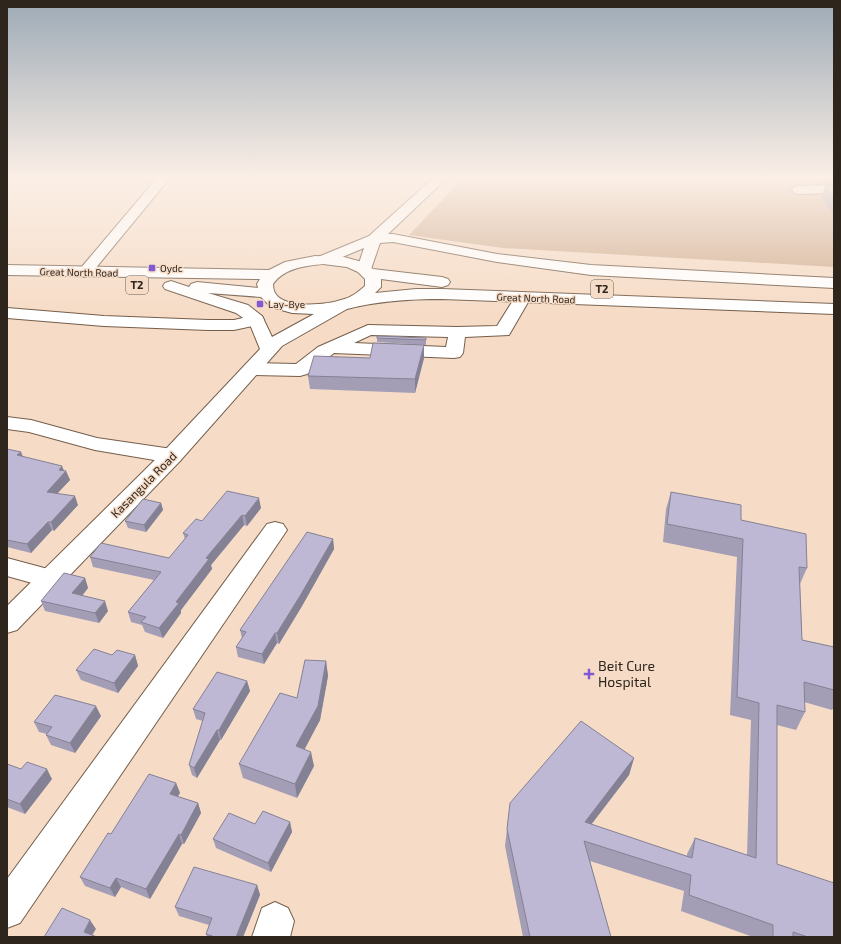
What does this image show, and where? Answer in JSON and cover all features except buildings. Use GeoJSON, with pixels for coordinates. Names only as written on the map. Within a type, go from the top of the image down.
{"type":"FeatureCollection","features":[{"type":"Feature","properties":{"kind":"main road"},"geometry":{"type":"LineString","coordinates":[[85,272],[126,223]]}},
{"type":"Feature","properties":{"kind":"main road"},"geometry":{"type":"LineString","coordinates":[[368,271],[374,239],[392,223]]}},
{"type":"Feature","properties":{"kind":"main road"},"geometry":{"type":"LineString","coordinates":[[323,260],[374,239],[393,238],[497,258],[591,270],[834,283]]}},
{"type":"Feature","properties":{"kind":"main road","name":"T2"},"geometry":{"type":"LineString","coordinates":[[272,274],[294,264],[323,260],[351,264],[368,271],[374,282],[373,287],[365,296],[359,300],[341,306],[312,310],[294,308],[272,298]]}},
{"type":"Feature","properties":{"kind":"main road","name":"Great North Road"},"geometry":{"type":"LineString","coordinates":[[7,270],[272,274]]}},
{"type":"Feature","properties":{"kind":"main road","name":"Great North Road"},"geometry":{"type":"LineString","coordinates":[[368,271],[438,282],[834,298]]}},
{"type":"Feature","properties":{"kind":"main road"},"geometry":{"type":"LineString","coordinates":[[272,274],[265,284],[272,298],[279,321],[273,346]]}},
{"type":"Feature","properties":{"kind":"main road","name":"Great North Road"},"geometry":{"type":"LineString","coordinates":[[7,281],[171,286],[272,298]]}},
{"type":"Feature","properties":{"kind":"main road"},"geometry":{"type":"LineString","coordinates":[[171,286],[242,309],[256,320],[273,346]]}},
{"type":"Feature","properties":{"kind":"main road","name":"Great North Road"},"geometry":{"type":"LineString","coordinates":[[359,300],[416,294],[834,309]]}},
{"type":"Feature","properties":{"kind":"main road"},"geometry":{"type":"LineString","coordinates":[[252,369],[300,370],[330,348],[454,353],[457,332],[503,331],[523,297]]}},
{"type":"Feature","properties":{"kind":"main road","name":"Kasangula Road"},"geometry":{"type":"LineString","coordinates":[[7,623],[172,456],[273,346],[341,306]]}},
{"type":"Feature","properties":{"kind":"main road"},"geometry":{"type":"LineString","coordinates":[[7,313],[104,321],[234,325],[256,320]]}},
{"type":"Feature","properties":{"kind":"main road"},"geometry":{"type":"LineString","coordinates":[[7,423],[31,426],[95,444],[172,456]]}},
{"type":"Feature","properties":{"kind":"main road"},"geometry":{"type":"LineString","coordinates":[[7,910],[275,530]]}},
{"type":"Feature","properties":{"kind":"main road"},"geometry":{"type":"LineString","coordinates":[[7,567],[50,579]]}},
{"type":"Feature","properties":{"kind":"shaded area"},"geometry":{"type":"Polygon","coordinates":[[[420,223],[834,223],[834,267],[503,248],[409,235],[420,223]]]}},
{"type":"Feature","properties":{"kind":"place","name":"Oydc"},"geometry":{"type":"Point","coordinates":[152,268]}},
{"type":"Feature","properties":{"kind":"place","name":"Lay-Bye"},"geometry":{"type":"Point","coordinates":[260,304]}},
{"type":"Feature","properties":{"kind":"place","name":"Beit Cure Hospital"},"geometry":{"type":"Point","coordinates":[589,674]}}]}
